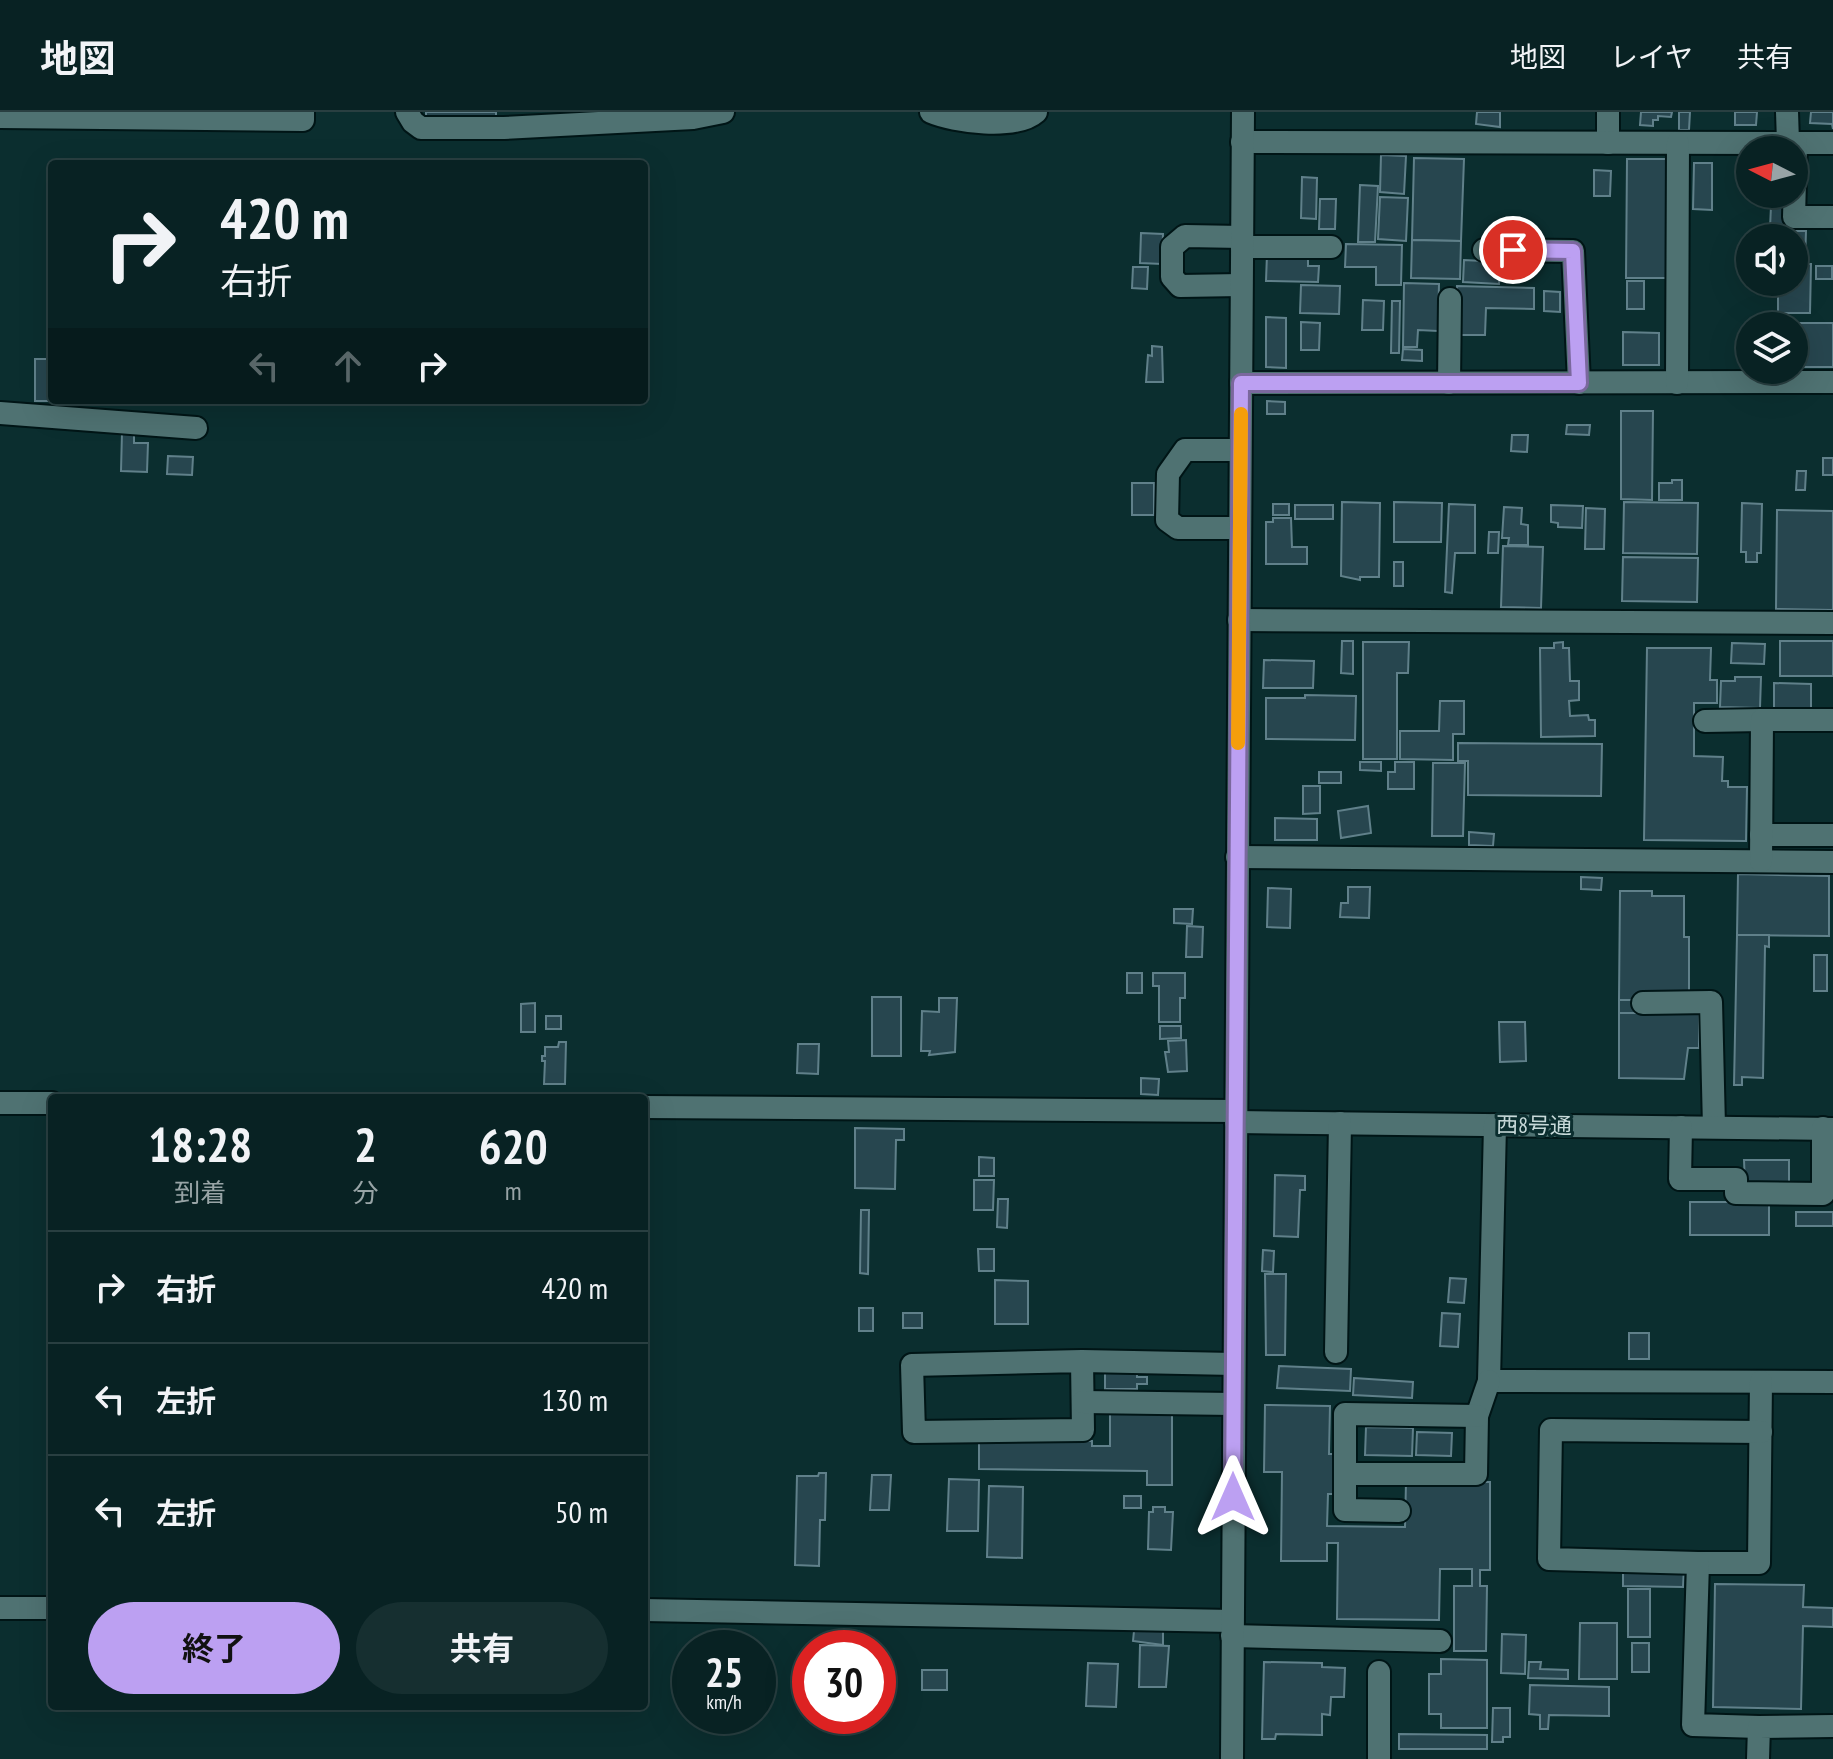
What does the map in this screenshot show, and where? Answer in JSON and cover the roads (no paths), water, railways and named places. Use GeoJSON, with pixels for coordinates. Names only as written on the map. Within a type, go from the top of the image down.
{"type":"FeatureCollection","features":[{"type":"Feature","properties":{"kind":"street"},"geometry":{"type":"LineString","coordinates":[[0,117],[91,115],[303,120],[303,112]]}},
{"type":"Feature","properties":{"kind":"street"},"geometry":{"type":"LineString","coordinates":[[407,112],[421,128],[504,128],[693,118],[723,112]]}},
{"type":"Feature","properties":{"kind":"street"},"geometry":{"type":"LineString","coordinates":[[931,112],[951,120],[1013,121],[1036,112]]}},
{"type":"Feature","properties":{"kind":"street"},"geometry":{"type":"LineString","coordinates":[[1232,1759],[1243,112]]}},
{"type":"Feature","properties":{"kind":"street"},"geometry":{"type":"LineString","coordinates":[[1608,112],[1608,143]]}},
{"type":"Feature","properties":{"kind":"street"},"geometry":{"type":"LineString","coordinates":[[1787,112],[1791,136]]}},
{"type":"Feature","properties":{"kind":"street"},"geometry":{"type":"LineString","coordinates":[[1242,142],[1736,142]]}},
{"type":"Feature","properties":{"kind":"street"},"geometry":{"type":"LineString","coordinates":[[1808,142],[1833,143]]}},
{"type":"Feature","properties":{"kind":"street"},"geometry":{"type":"LineString","coordinates":[[1677,383],[1678,143]]}},
{"type":"Feature","properties":{"kind":"street"},"geometry":{"type":"LineString","coordinates":[[1794,208],[1794,217],[1833,217]]}},
{"type":"Feature","properties":{"kind":"street"},"geometry":{"type":"LineString","coordinates":[[1241,285],[1180,286],[1172,277],[1172,247],[1185,236],[1331,247]]}},
{"type":"Feature","properties":{"kind":"street"},"geometry":{"type":"LineString","coordinates":[[1484,250],[1573,251],[1579,383]]}},
{"type":"Feature","properties":{"kind":"street"},"geometry":{"type":"LineString","coordinates":[[1449,383],[1450,299]]}},
{"type":"Feature","properties":{"kind":"street"},"geometry":{"type":"LineString","coordinates":[[1241,383],[1833,382]]}},
{"type":"Feature","properties":{"kind":"street"},"geometry":{"type":"LineString","coordinates":[[0,413],[196,428]]}},
{"type":"Feature","properties":{"kind":"street"},"geometry":{"type":"LineString","coordinates":[[1240,450],[1185,450],[1168,474],[1167,520],[1178,528],[1240,528]]}},
{"type":"Feature","properties":{"kind":"street"},"geometry":{"type":"LineString","coordinates":[[1239,620],[1833,623]]}},
{"type":"Feature","properties":{"kind":"street"},"geometry":{"type":"LineString","coordinates":[[1761,861],[1762,720]]}},
{"type":"Feature","properties":{"kind":"street"},"geometry":{"type":"LineString","coordinates":[[1705,721],[1833,720]]}},
{"type":"Feature","properties":{"kind":"street"},"geometry":{"type":"LineString","coordinates":[[1761,835],[1833,835]]}},
{"type":"Feature","properties":{"kind":"street"},"geometry":{"type":"LineString","coordinates":[[1237,857],[1833,862]]}},
{"type":"Feature","properties":{"kind":"street"},"geometry":{"type":"LineString","coordinates":[[1643,1003],[1711,1002],[1714,1127]]}},
{"type":"Feature","properties":{"kind":"street"},"geometry":{"type":"LineString","coordinates":[[0,1103],[48,1103]]}},
{"type":"Feature","properties":{"kind":"street","name":"西8号通"},"geometry":{"type":"LineString","coordinates":[[648,1107],[1235,1116],[1340,1123],[1828,1128]]}},
{"type":"Feature","properties":{"kind":"street"},"geometry":{"type":"LineString","coordinates":[[1336,1352],[1340,1123]]}},
{"type":"Feature","properties":{"kind":"street"},"geometry":{"type":"LineString","coordinates":[[1346,1474],[1476,1474],[1477,1416],[1489,1381],[1495,1125]]}},
{"type":"Feature","properties":{"kind":"street"},"geometry":{"type":"LineString","coordinates":[[1681,1127],[1680,1179],[1736,1179],[1736,1193],[1823,1194],[1828,1128]]}},
{"type":"Feature","properties":{"kind":"street"},"geometry":{"type":"LineString","coordinates":[[1082,1361],[1083,1430],[914,1432],[912,1365],[1082,1361],[1234,1364]]}},
{"type":"Feature","properties":{"kind":"street"},"geometry":{"type":"LineString","coordinates":[[1489,1381],[1833,1382]]}},
{"type":"Feature","properties":{"kind":"street"},"geometry":{"type":"LineString","coordinates":[[1761,1382],[1761,1432],[1759,1563],[1549,1559],[1551,1430],[1761,1432]]}},
{"type":"Feature","properties":{"kind":"street"},"geometry":{"type":"LineString","coordinates":[[1083,1402],[1233,1404]]}},
{"type":"Feature","properties":{"kind":"street"},"geometry":{"type":"LineString","coordinates":[[1399,1511],[1345,1510],[1345,1414],[1477,1416]]}},
{"type":"Feature","properties":{"kind":"street"},"geometry":{"type":"LineString","coordinates":[[1698,1563],[1693,1725],[1833,1726]]}},
{"type":"Feature","properties":{"kind":"street"},"geometry":{"type":"LineString","coordinates":[[0,1608],[48,1608]]}},
{"type":"Feature","properties":{"kind":"street"},"geometry":{"type":"LineString","coordinates":[[648,1610],[1232,1629],[1440,1641]]}},
{"type":"Feature","properties":{"kind":"street"},"geometry":{"type":"LineString","coordinates":[[1379,1672],[1379,1759]]}},
{"type":"Feature","properties":{"kind":"street"},"geometry":{"type":"LineString","coordinates":[[1758,1759],[1759,1727]]}}]}
